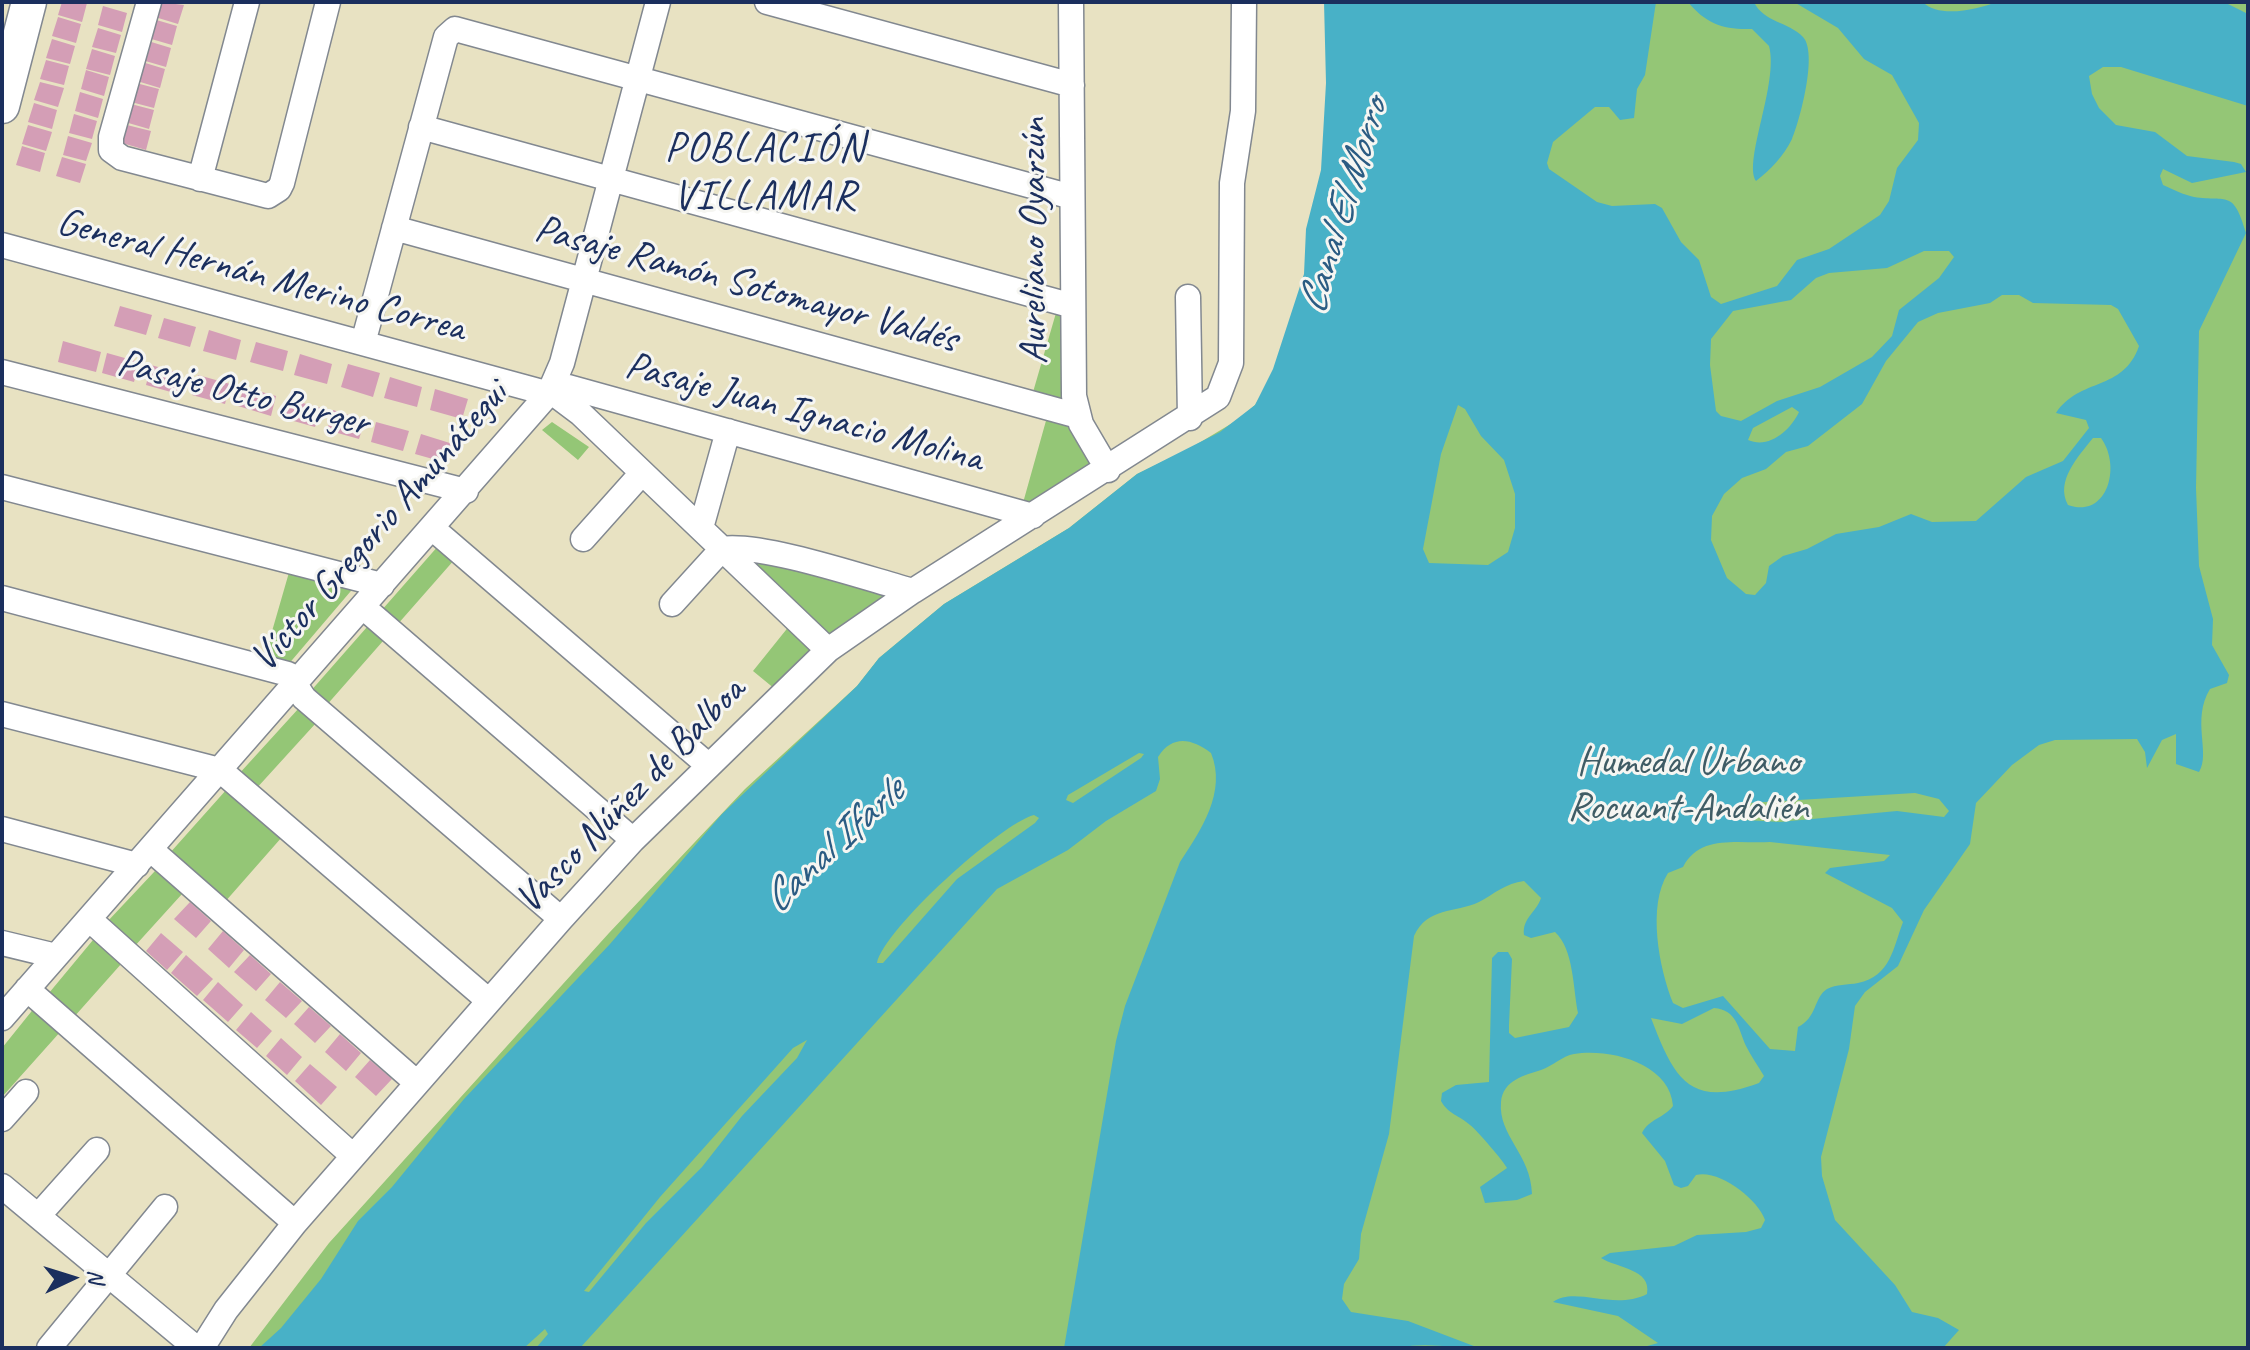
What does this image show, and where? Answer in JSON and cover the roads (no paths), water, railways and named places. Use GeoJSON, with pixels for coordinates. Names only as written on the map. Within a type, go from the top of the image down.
{"type":"FeatureCollection","features":[{"type":"Feature","properties":{"kind":"street"},"geometry":{"type":"LineString","coordinates":[[2,106],[29,2]]}},
{"type":"Feature","properties":{"kind":"street"},"geometry":{"type":"LineString","coordinates":[[149,2],[111,137],[111,150],[122,158],[261,195],[279,189],[328,2]]}},
{"type":"Feature","properties":{"kind":"street"},"geometry":{"type":"LineString","coordinates":[[200,179],[247,2]]}},
{"type":"Feature","properties":{"kind":"street","name":"Víctor Gregorio Amunátegui"},"geometry":{"type":"LineString","coordinates":[[2,1018],[466,491],[551,388],[584,281],[658,2]]}},
{"type":"Feature","properties":{"kind":"street"},"geometry":{"type":"LineString","coordinates":[[767,2],[1072,85]]}},
{"type":"Feature","properties":{"kind":"street","name":"Aureliano Oyarzún"},"geometry":{"type":"LineString","coordinates":[[1071,2],[1073,306],[1078,416],[1108,470]]}},
{"type":"Feature","properties":{"kind":"street","name":"Vasco Núñez de Balboa"},"geometry":{"type":"LineString","coordinates":[[202,1348],[226,1310],[295,1223],[561,919],[633,840],[828,650],[913,591],[1211,405],[1224,388],[1231,363],[1230,230],[1235,144],[1243,111],[1244,2]]}},
{"type":"Feature","properties":{"kind":"street"},"geometry":{"type":"LineString","coordinates":[[363,343],[450,30],[1072,197]]}},
{"type":"Feature","properties":{"kind":"street"},"geometry":{"type":"LineString","coordinates":[[421,127],[1073,306]]}},
{"type":"Feature","properties":{"kind":"street","name":"Pasaje Ramón Sotomayor Valdés"},"geometry":{"type":"LineString","coordinates":[[394,228],[1078,416]]}},
{"type":"Feature","properties":{"kind":"street","name":"General Hernán Merino Correa"},"geometry":{"type":"LineString","coordinates":[[2,245],[363,343],[551,388],[828,650]]}},
{"type":"Feature","properties":{"kind":"street"},"geometry":{"type":"LineString","coordinates":[[1188,297],[1190,418]]}},
{"type":"Feature","properties":{"kind":"street","name":"Pasaje Otto Burger"},"geometry":{"type":"LineString","coordinates":[[2,372],[466,491]]}},
{"type":"Feature","properties":{"kind":"street","name":"Pasaje Juan Ignacio Molina"},"geometry":{"type":"LineString","coordinates":[[551,388],[728,431],[1033,516]]}},
{"type":"Feature","properties":{"kind":"street"},"geometry":{"type":"LineString","coordinates":[[701,528],[728,431]]}},
{"type":"Feature","properties":{"kind":"street"},"geometry":{"type":"LineString","coordinates":[[583,539],[642,473]]}},
{"type":"Feature","properties":{"kind":"street"},"geometry":{"type":"LineString","coordinates":[[2,487],[382,585]]}},
{"type":"Feature","properties":{"kind":"street"},"geometry":{"type":"LineString","coordinates":[[432,528],[709,766]]}},
{"type":"Feature","properties":{"kind":"street"},"geometry":{"type":"LineString","coordinates":[[672,604],[722,549],[748,548],[913,591]]}},
{"type":"Feature","properties":{"kind":"street"},"geometry":{"type":"LineString","coordinates":[[2,598],[288,674],[304,698],[561,919]]}},
{"type":"Feature","properties":{"kind":"street"},"geometry":{"type":"LineString","coordinates":[[363,607],[633,840]]}},
{"type":"Feature","properties":{"kind":"street"},"geometry":{"type":"LineString","coordinates":[[2,714],[220,770],[489,1001]]}},
{"type":"Feature","properties":{"kind":"street"},"geometry":{"type":"LineString","coordinates":[[2,829],[144,857],[417,1083]]}},
{"type":"Feature","properties":{"kind":"street"},"geometry":{"type":"LineString","coordinates":[[89,919],[353,1156]]}},
{"type":"Feature","properties":{"kind":"street"},"geometry":{"type":"LineString","coordinates":[[2,943],[56,956]]}},
{"type":"Feature","properties":{"kind":"street"},"geometry":{"type":"LineString","coordinates":[[27,989],[295,1223]]}},
{"type":"Feature","properties":{"kind":"street"},"geometry":{"type":"LineString","coordinates":[[2,1119],[26,1092]]}},
{"type":"Feature","properties":{"kind":"street"},"geometry":{"type":"LineString","coordinates":[[38,1216],[97,1150]]}},
{"type":"Feature","properties":{"kind":"street"},"geometry":{"type":"LineString","coordinates":[[2,1186],[196,1348]]}},
{"type":"Feature","properties":{"kind":"street"},"geometry":{"type":"LineString","coordinates":[[49,1348],[165,1207]]}},
{"type":"Feature","properties":{"kind":"water","name":"Humedal Urbano Rocuant-Andalién"},"geometry":{"type":"Polygon","coordinates":[[[1324,2],[1656,2],[1645,75],[1637,89],[1634,118],[1620,120],[1609,107],[1595,107],[1553,142],[1547,163],[1549,169],[1597,202],[1612,206],[1655,204],[1662,208],[1681,242],[1699,260],[1711,297],[1721,304],[1777,286],[1797,260],[1829,249],[1880,215],[1889,201],[1897,168],[1918,140],[1919,123],[1892,75],[1864,59],[1838,28],[1794,2],[1923,2],[1948,11],[1969,10],[1997,2],[2224,2],[2248,14],[2248,106],[2121,67],[2103,67],[2089,76],[2092,94],[2099,108],[2116,125],[2155,132],[2187,156],[2234,162],[2241,164],[2246,172],[2192,183],[2163,169],[2160,176],[2163,185],[2182,193],[2228,200],[2237,210],[2246,233],[2199,331],[2196,488],[2199,566],[2213,619],[2212,645],[2229,675],[2227,683],[2210,689],[2205,701],[2201,724],[2202,764],[2199,772],[2176,764],[2176,734],[2162,740],[2147,768],[2145,752],[2137,739],[2055,740],[2039,745],[2012,765],[1976,803],[1970,844],[1924,910],[1898,966],[1865,992],[1855,1006],[1849,1049],[1821,1157],[1822,1176],[1835,1220],[1895,1285],[1912,1312],[1938,1318],[1959,1330],[1943,1348],[1640,1348],[1658,1343],[1618,1316],[1553,1302],[1572,1296],[1621,1300],[1647,1294],[1647,1286],[1639,1274],[1601,1258],[1610,1253],[1674,1246],[1697,1235],[1746,1232],[1761,1228],[1765,1220],[1746,1195],[1716,1177],[1696,1175],[1688,1186],[1681,1188],[1674,1185],[1665,1161],[1642,1133],[1673,1106],[1669,1091],[1650,1069],[1636,1062],[1620,1056],[1588,1053],[1570,1055],[1516,1080],[1506,1088],[1501,1114],[1526,1168],[1532,1194],[1517,1200],[1485,1203],[1480,1187],[1507,1168],[1473,1128],[1441,1101],[1442,1093],[1456,1085],[1489,1082],[1492,958],[1498,952],[1508,952],[1512,959],[1509,1033],[1515,1038],[1569,1027],[1578,1013],[1572,970],[1561,939],[1555,932],[1531,938],[1524,935],[1525,924],[1541,898],[1524,881],[1506,886],[1479,902],[1434,915],[1414,936],[1389,1134],[1361,1234],[1359,1259],[1344,1284],[1342,1299],[1351,1312],[1408,1321],[1479,1348],[1428,1345],[1399,1348],[1064,1348],[1116,1041],[1125,1006],[1180,862],[1203,824],[1214,796],[1216,782],[1211,753],[1197,744],[1183,741],[1170,745],[1158,757],[1160,779],[1156,791],[1106,821],[1068,850],[997,889],[580,1348],[536,1348],[548,1334],[545,1329],[524,1348],[259,1348],[281,1328],[321,1279],[358,1221],[392,1187],[464,1099],[610,944],[722,814],[857,686],[879,658],[944,604],[1069,528],[1137,474],[1220,432],[1255,405],[1273,369],[1304,274],[1306,229],[1321,170],[1326,83],[1324,2]],[[1924,251],[1887,268],[1829,273],[1816,278],[1791,300],[1733,311],[1711,339],[1710,365],[1716,411],[1721,416],[1741,421],[1777,401],[1820,387],[1872,357],[1892,336],[1899,310],[1939,278],[1954,257],[1949,251],[1924,251]],[[2002,295],[1990,303],[1938,313],[1918,322],[1886,361],[1862,404],[1808,446],[1786,452],[1766,469],[1742,478],[1724,494],[1712,516],[1711,540],[1727,578],[1746,594],[1755,595],[1766,583],[1769,566],[1783,556],[1807,549],[1836,534],[1879,527],[1911,514],[1932,522],[1976,521],[2026,477],[2063,461],[2089,428],[2086,420],[2056,413],[2077,394],[2123,371],[2139,346],[2118,309],[2111,305],[2033,303],[2019,295],[2002,295]],[[1458,405],[1441,454],[1423,549],[1429,563],[1488,565],[1508,552],[1515,528],[1515,494],[1504,460],[1481,436],[1465,409],[1458,405]],[[1792,407],[1753,428],[1748,440],[1771,440],[1790,426],[1799,412],[1792,407]],[[2093,438],[2081,453],[2064,487],[2068,505],[2081,507],[2093,505],[2101,498],[2107,488],[2110,463],[2101,438],[2093,438]],[[1139,753],[1068,795],[1066,800],[1073,803],[1144,754],[1139,753]],[[1915,793],[1748,803],[1733,809],[1728,819],[1780,822],[1897,811],[1944,817],[1949,811],[1939,799],[1915,793]],[[1034,815],[1018,823],[971,857],[900,927],[884,947],[877,963],[883,963],[957,879],[1039,818],[1034,815]],[[1770,842],[1721,843],[1699,849],[1683,867],[1668,873],[1662,887],[1658,902],[1657,937],[1668,989],[1673,1003],[1683,1008],[1723,996],[1770,1049],[1795,1051],[1798,1027],[1809,1018],[1823,993],[1831,987],[1858,983],[1878,974],[1889,960],[1903,922],[1892,908],[1825,873],[1830,868],[1884,861],[1890,855],[1770,842]],[[1714,1008],[1682,1024],[1651,1018],[1668,1057],[1687,1083],[1700,1090],[1735,1090],[1759,1083],[1764,1076],[1746,1046],[1736,1021],[1722,1009],[1714,1008]],[[807,1040],[793,1048],[660,1197],[584,1291],[589,1292],[646,1223],[702,1167],[742,1116],[797,1058],[807,1040]]]}},
{"type":"Feature","properties":{"kind":"water"},"geometry":{"type":"Polygon","coordinates":[[[1688,2],[1754,2],[1763,14],[1797,32],[1807,45],[1806,87],[1792,139],[1776,162],[1756,181],[1754,157],[1769,80],[1769,46],[1752,29],[1716,24],[1688,2]]]}},
{"type":"Feature","properties":{"kind":"district","name":"POBLACIÓN VILLAMAR"},"geometry":{"type":"Point","coordinates":[765,173]}},
{"type":"Feature","properties":{"kind":"water label","name":"Canal El Morro"},"geometry":{"type":"Point","coordinates":[1344,207]}},
{"type":"Feature","properties":{"kind":"water label","name":"Canal Ifarle"},"geometry":{"type":"Point","coordinates":[834,846]}}]}
